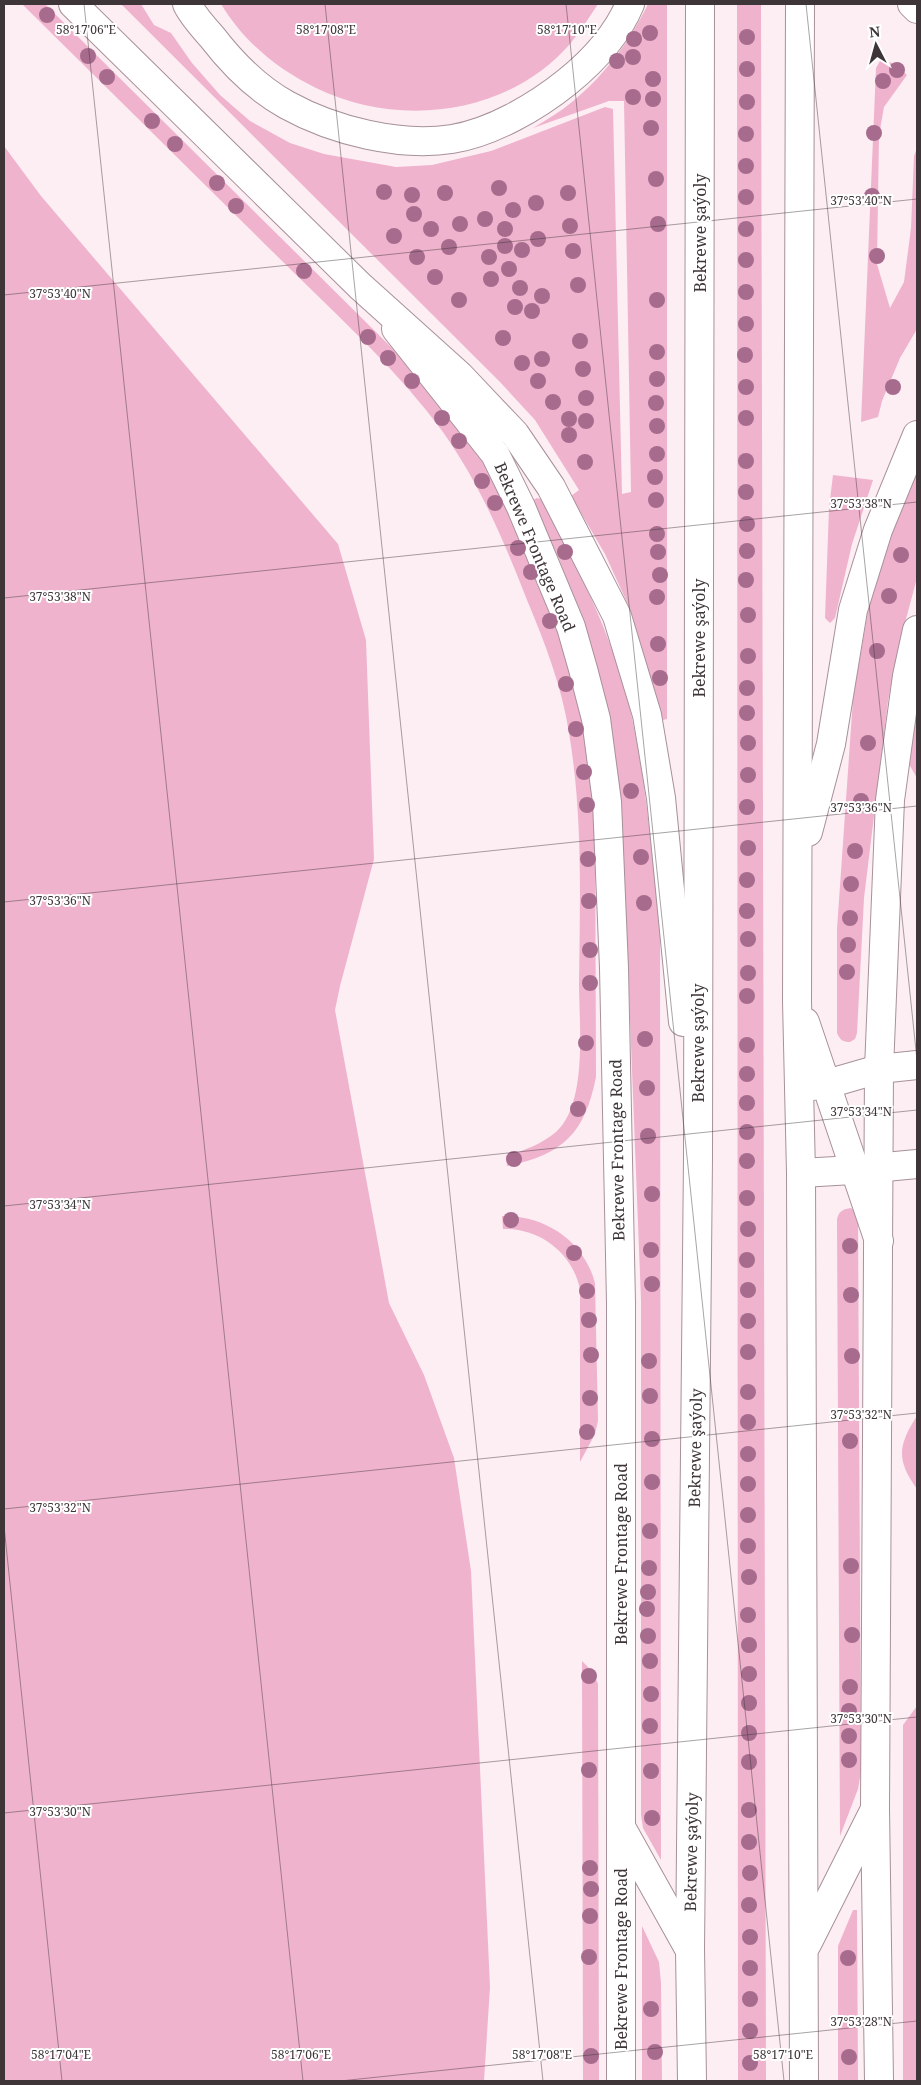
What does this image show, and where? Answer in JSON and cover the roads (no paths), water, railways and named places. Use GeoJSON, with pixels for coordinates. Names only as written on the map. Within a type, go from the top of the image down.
{"type":"FeatureCollection","features":[{"type":"Feature","properties":{"kind":"main road"},"geometry":{"type":"LineString","coordinates":[[73,4],[360,286],[460,376],[515,434],[550,487],[617,616],[647,715],[661,798],[698,1158]]}},
{"type":"Feature","properties":{"kind":"main road"},"geometry":{"type":"LineString","coordinates":[[187,4],[217,44],[246,76],[287,105],[332,124],[390,140],[452,139],[499,124],[543,102],[590,63],[624,18],[630,4]]}},
{"type":"Feature","properties":{"kind":"main road","name":"Bekrewe şaýoly"},"geometry":{"type":"LineString","coordinates":[[692,2081],[690,1950],[698,1158],[700,4]]}},
{"type":"Feature","properties":{"kind":"main road"},"geometry":{"type":"LineString","coordinates":[[800,4],[799,870],[797,1001],[802,1173],[804,2081]]}},
{"type":"Feature","properties":{"kind":"main road"},"geometry":{"type":"LineString","coordinates":[[912,4],[917,9]]}},
{"type":"Feature","properties":{"kind":"main road","name":"Bekrewe Frontage Road"},"geometry":{"type":"LineString","coordinates":[[360,286],[495,454],[546,564],[571,627],[596,719],[608,802],[614,968],[621,1302],[622,2081]]}},
{"type":"Feature","properties":{"kind":"main road"},"geometry":{"type":"LineString","coordinates":[[799,870],[831,744],[853,610],[878,530],[917,435]]}},
{"type":"Feature","properties":{"kind":"main road"},"geometry":{"type":"LineString","coordinates":[[866,1169],[879,1069],[890,800],[907,676],[917,630]]}},
{"type":"Feature","properties":{"kind":"main road"},"geometry":{"type":"LineString","coordinates":[[797,1001],[827,1084],[866,1169],[879,1241],[875,1809],[879,2081]]}},
{"type":"Feature","properties":{"kind":"main road"},"geometry":{"type":"LineString","coordinates":[[799,1088],[827,1084],[879,1069],[917,1065]]}},
{"type":"Feature","properties":{"kind":"main road"},"geometry":{"type":"LineString","coordinates":[[802,1173],[917,1164]]}},
{"type":"Feature","properties":{"kind":"main road"},"geometry":{"type":"LineString","coordinates":[[804,1949],[875,1809]]}},
{"type":"Feature","properties":{"kind":"main road"},"geometry":{"type":"LineString","coordinates":[[621,1827],[690,1950]]}}]}
